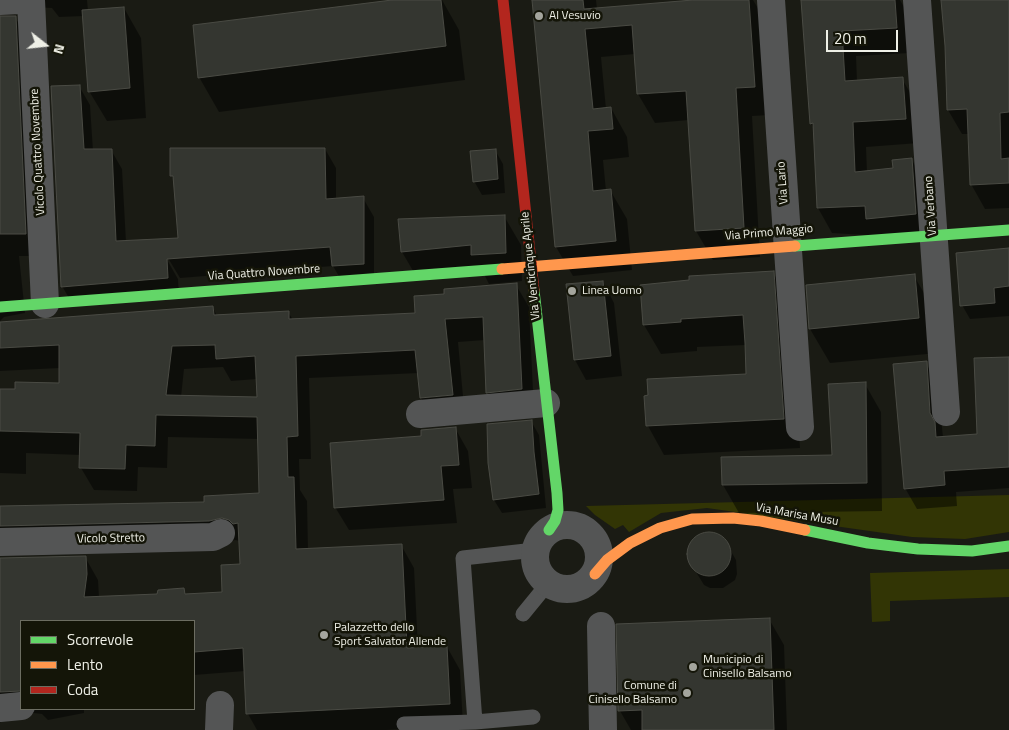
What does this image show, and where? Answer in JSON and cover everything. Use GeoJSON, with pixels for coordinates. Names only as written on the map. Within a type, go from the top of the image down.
{"type":"FeatureCollection","features":[{"type":"Feature","properties":{"kind":"street"},"geometry":{"type":"LineString","coordinates":[[0,1],[19,0]]}},
{"type":"Feature","properties":{"kind":"street","name":"Vicolo Quattro Novembre"},"geometry":{"type":"LineString","coordinates":[[31,0],[45,304]]}},
{"type":"Feature","properties":{"kind":"street","name":"Via Venticinque Aprile"},"geometry":{"type":"LineString","coordinates":[[503,0],[558,510],[555,521],[542,540]]}},
{"type":"Feature","properties":{"kind":"street","name":"Via Lario"},"geometry":{"type":"LineString","coordinates":[[771,0],[800,427]]}},
{"type":"Feature","properties":{"kind":"street","name":"Via Verbano"},"geometry":{"type":"LineString","coordinates":[[917,0],[946,412]]}},
{"type":"Feature","properties":{"kind":"street","name":"Via Primo Maggio"},"geometry":{"type":"LineString","coordinates":[[531,267],[933,234],[1009,230]]}},
{"type":"Feature","properties":{"kind":"street","name":"Via Quattro Novembre"},"geometry":{"type":"LineString","coordinates":[[0,307],[517,266],[531,267]]}},
{"type":"Feature","properties":{"kind":"street"},"geometry":{"type":"LineString","coordinates":[[420,414],[546,403]]}},
{"type":"Feature","properties":{"kind":"street","name":"Via Marisa Musu"},"geometry":{"type":"LineString","coordinates":[[595,574],[607,560],[623,547],[638,539],[675,522],[701,518],[733,518],[762,521],[868,543],[918,549],[972,551],[1009,546]]}},
{"type":"Feature","properties":{"kind":"street"},"geometry":{"type":"LineString","coordinates":[[571,524],[581,528],[590,534],[598,546],[599,563],[595,574],[587,582],[574,589],[552,586],[543,579],[537,570],[535,561],[542,540],[559,525],[571,524]]}},
{"type":"Feature","properties":{"kind":"street","name":"Vicolo Stretto"},"geometry":{"type":"LineString","coordinates":[[0,542],[213,537],[222,533]]}},
{"type":"Feature","properties":{"kind":"street"},"geometry":{"type":"LineString","coordinates":[[601,626],[603,730]]}},
{"type":"Feature","properties":{"kind":"street"},"geometry":{"type":"LineString","coordinates":[[0,708],[20,706]]}},
{"type":"Feature","properties":{"kind":"lane"},"geometry":{"type":"LineString","coordinates":[[475,722],[463,558],[542,540]]}},
{"type":"Feature","properties":{"kind":"lane"},"geometry":{"type":"LineString","coordinates":[[523,614],[541,592],[552,586]]}},
{"type":"Feature","properties":{"kind":"lane"},"geometry":{"type":"LineString","coordinates":[[404,724],[475,722],[533,717]]}},
{"type":"Feature","properties":{"kind":"green space"},"geometry":{"type":"Polygon","coordinates":[[[1009,495],[1009,532],[965,539],[912,537],[707,508],[661,513],[629,532],[623,525],[615,529],[586,506],[1009,495]]]}},
{"type":"Feature","properties":{"kind":"green space"},"geometry":{"type":"Polygon","coordinates":[[[1009,569],[1009,597],[890,601],[890,621],[872,622],[870,573],[1009,569]]]}},
{"type":"Feature","properties":{"kind":"building"},"geometry":{"type":"Polygon","coordinates":[[[392,0],[441,0],[446,46],[198,78],[193,25],[392,0]]]}},
{"type":"Feature","properties":{"kind":"building"},"geometry":{"type":"Polygon","coordinates":[[[532,0],[583,0],[584,9],[693,0],[749,0],[755,87],[736,88],[744,228],[695,231],[686,91],[637,94],[632,25],[585,29],[593,109],[611,107],[613,129],[588,131],[593,191],[611,189],[616,241],[555,247],[532,0]]]}},
{"type":"Feature","properties":{"kind":"building"},"geometry":{"type":"Polygon","coordinates":[[[801,0],[895,0],[897,28],[842,31],[845,81],[903,77],[906,119],[853,122],[855,172],[893,168],[892,160],[912,158],[916,214],[866,219],[865,206],[817,208],[813,123],[810,124],[801,0]]]}},
{"type":"Feature","properties":{"kind":"building"},"geometry":{"type":"Polygon","coordinates":[[[941,0],[1009,0],[1009,112],[1000,113],[1001,159],[1009,158],[1009,183],[970,185],[967,109],[947,110],[941,0]]]}},
{"type":"Feature","properties":{"kind":"building"},"geometry":{"type":"Polygon","coordinates":[[[124,7],[130,88],[88,92],[82,10],[124,7]]]}},
{"type":"Feature","properties":{"kind":"building"},"geometry":{"type":"Polygon","coordinates":[[[0,16],[16,16],[26,234],[0,234],[0,16]]]}},
{"type":"Feature","properties":{"kind":"building"},"geometry":{"type":"Polygon","coordinates":[[[80,85],[84,149],[112,149],[116,241],[178,238],[173,176],[170,176],[170,148],[325,148],[326,199],[364,196],[364,264],[332,266],[330,247],[167,259],[168,278],[61,287],[51,86],[80,85]]]}},
{"type":"Feature","properties":{"kind":"building"},"geometry":{"type":"Polygon","coordinates":[[[496,149],[498,179],[473,182],[470,151],[496,149]]]}},
{"type":"Feature","properties":{"kind":"building"},"geometry":{"type":"Polygon","coordinates":[[[505,215],[506,253],[471,255],[471,245],[401,252],[398,219],[505,215]]]}},
{"type":"Feature","properties":{"kind":"building"},"geometry":{"type":"Polygon","coordinates":[[[1009,248],[1009,286],[994,288],[995,303],[960,306],[956,253],[1009,248]]]}},
{"type":"Feature","properties":{"kind":"building"},"geometry":{"type":"Polygon","coordinates":[[[774,271],[784,419],[646,426],[644,396],[648,395],[647,379],[746,374],[745,343],[743,315],[681,319],[681,322],[643,325],[640,285],[689,280],[689,276],[774,271]]]}},
{"type":"Feature","properties":{"kind":"building"},"geometry":{"type":"Polygon","coordinates":[[[915,274],[919,318],[809,329],[806,285],[915,274]]]}},
{"type":"Feature","properties":{"kind":"building"},"geometry":{"type":"Polygon","coordinates":[[[603,281],[611,356],[574,360],[566,284],[603,281]]]}},
{"type":"Feature","properties":{"kind":"building"},"geometry":{"type":"Polygon","coordinates":[[[517,283],[522,389],[486,393],[483,317],[445,319],[453,395],[420,398],[415,350],[296,356],[298,436],[287,437],[288,477],[294,477],[296,549],[402,544],[407,648],[447,646],[450,704],[246,714],[243,648],[195,652],[195,620],[20,620],[20,691],[0,692],[0,558],[86,556],[87,574],[84,597],[157,594],[158,590],[184,588],[185,594],[222,592],[221,565],[240,564],[238,523],[233,524],[229,520],[222,518],[209,521],[0,526],[0,506],[204,502],[204,496],[259,493],[257,417],[156,415],[155,446],[126,445],[125,469],[79,468],[80,433],[0,431],[0,389],[15,389],[15,382],[59,383],[59,345],[0,348],[0,322],[213,306],[214,315],[289,311],[289,319],[415,313],[414,296],[444,294],[444,289],[517,283]],[[215,345],[172,346],[166,395],[257,397],[255,356],[216,359],[215,345]]]}},
{"type":"Feature","properties":{"kind":"building"},"geometry":{"type":"Polygon","coordinates":[[[1009,357],[1009,467],[944,471],[945,485],[904,489],[893,364],[927,361],[930,413],[935,422],[936,437],[977,434],[974,358],[1009,357]]]}},
{"type":"Feature","properties":{"kind":"building"},"geometry":{"type":"Polygon","coordinates":[[[866,382],[867,483],[722,485],[721,457],[832,455],[828,384],[866,382]]]}},
{"type":"Feature","properties":{"kind":"building"},"geometry":{"type":"Polygon","coordinates":[[[532,420],[539,494],[493,500],[488,463],[487,424],[532,420]]]}},
{"type":"Feature","properties":{"kind":"building"},"geometry":{"type":"Polygon","coordinates":[[[456,427],[459,465],[441,466],[444,500],[334,508],[330,443],[421,436],[421,430],[456,427]]]}},
{"type":"Feature","properties":{"kind":"building"},"geometry":{"type":"Polygon","coordinates":[[[709,532],[721,536],[727,542],[731,554],[727,566],[721,572],[709,576],[697,572],[691,566],[687,554],[691,542],[697,536],[709,532]]]}},
{"type":"Feature","properties":{"kind":"building","name":"Municipio di Cinisello Balsamo"},"geometry":{"type":"Polygon","coordinates":[[[770,618],[774,730],[642,730],[642,710],[618,711],[616,624],[770,618]]]}},
{"type":"Feature","properties":{"kind":"traffic: fast"},"geometry":{"type":"LineString","coordinates":[[795,246],[1009,230]]}},
{"type":"Feature","properties":{"kind":"traffic: fast"},"geometry":{"type":"LineString","coordinates":[[0,307],[502,269]]}},
{"type":"Feature","properties":{"kind":"traffic: fast"},"geometry":{"type":"LineString","coordinates":[[534,290],[557,493],[558,510],[555,521],[549,530]]}},
{"type":"Feature","properties":{"kind":"traffic: fast"},"geometry":{"type":"LineString","coordinates":[[805,530],[868,543],[918,549],[972,551],[1009,546]]}},
{"type":"Feature","properties":{"kind":"traffic: slow"},"geometry":{"type":"LineString","coordinates":[[502,269],[795,246]]}},
{"type":"Feature","properties":{"kind":"traffic: slow"},"geometry":{"type":"LineString","coordinates":[[595,574],[607,560],[630,543],[660,528],[692,519],[733,518],[761,521],[805,530]]}},
{"type":"Feature","properties":{"kind":"traffic: jam"},"geometry":{"type":"LineString","coordinates":[[503,0],[534,290]]}},
{"type":"Feature","properties":{"kind":"place","name":"Al Vesuvio"},"geometry":{"type":"Point","coordinates":[539,16]}},
{"type":"Feature","properties":{"kind":"place","name":"Linea Uomo"},"geometry":{"type":"Point","coordinates":[572,291]}},
{"type":"Feature","properties":{"kind":"place","name":"Palazzetto dello Sport Salvator Allende"},"geometry":{"type":"Point","coordinates":[324,635]}},
{"type":"Feature","properties":{"kind":"place","name":"Municipio di Cinisello Balsamo"},"geometry":{"type":"Point","coordinates":[693,667]}},
{"type":"Feature","properties":{"kind":"place","name":"Comune di Cinisello Balsamo"},"geometry":{"type":"Point","coordinates":[687,693]}}]}
